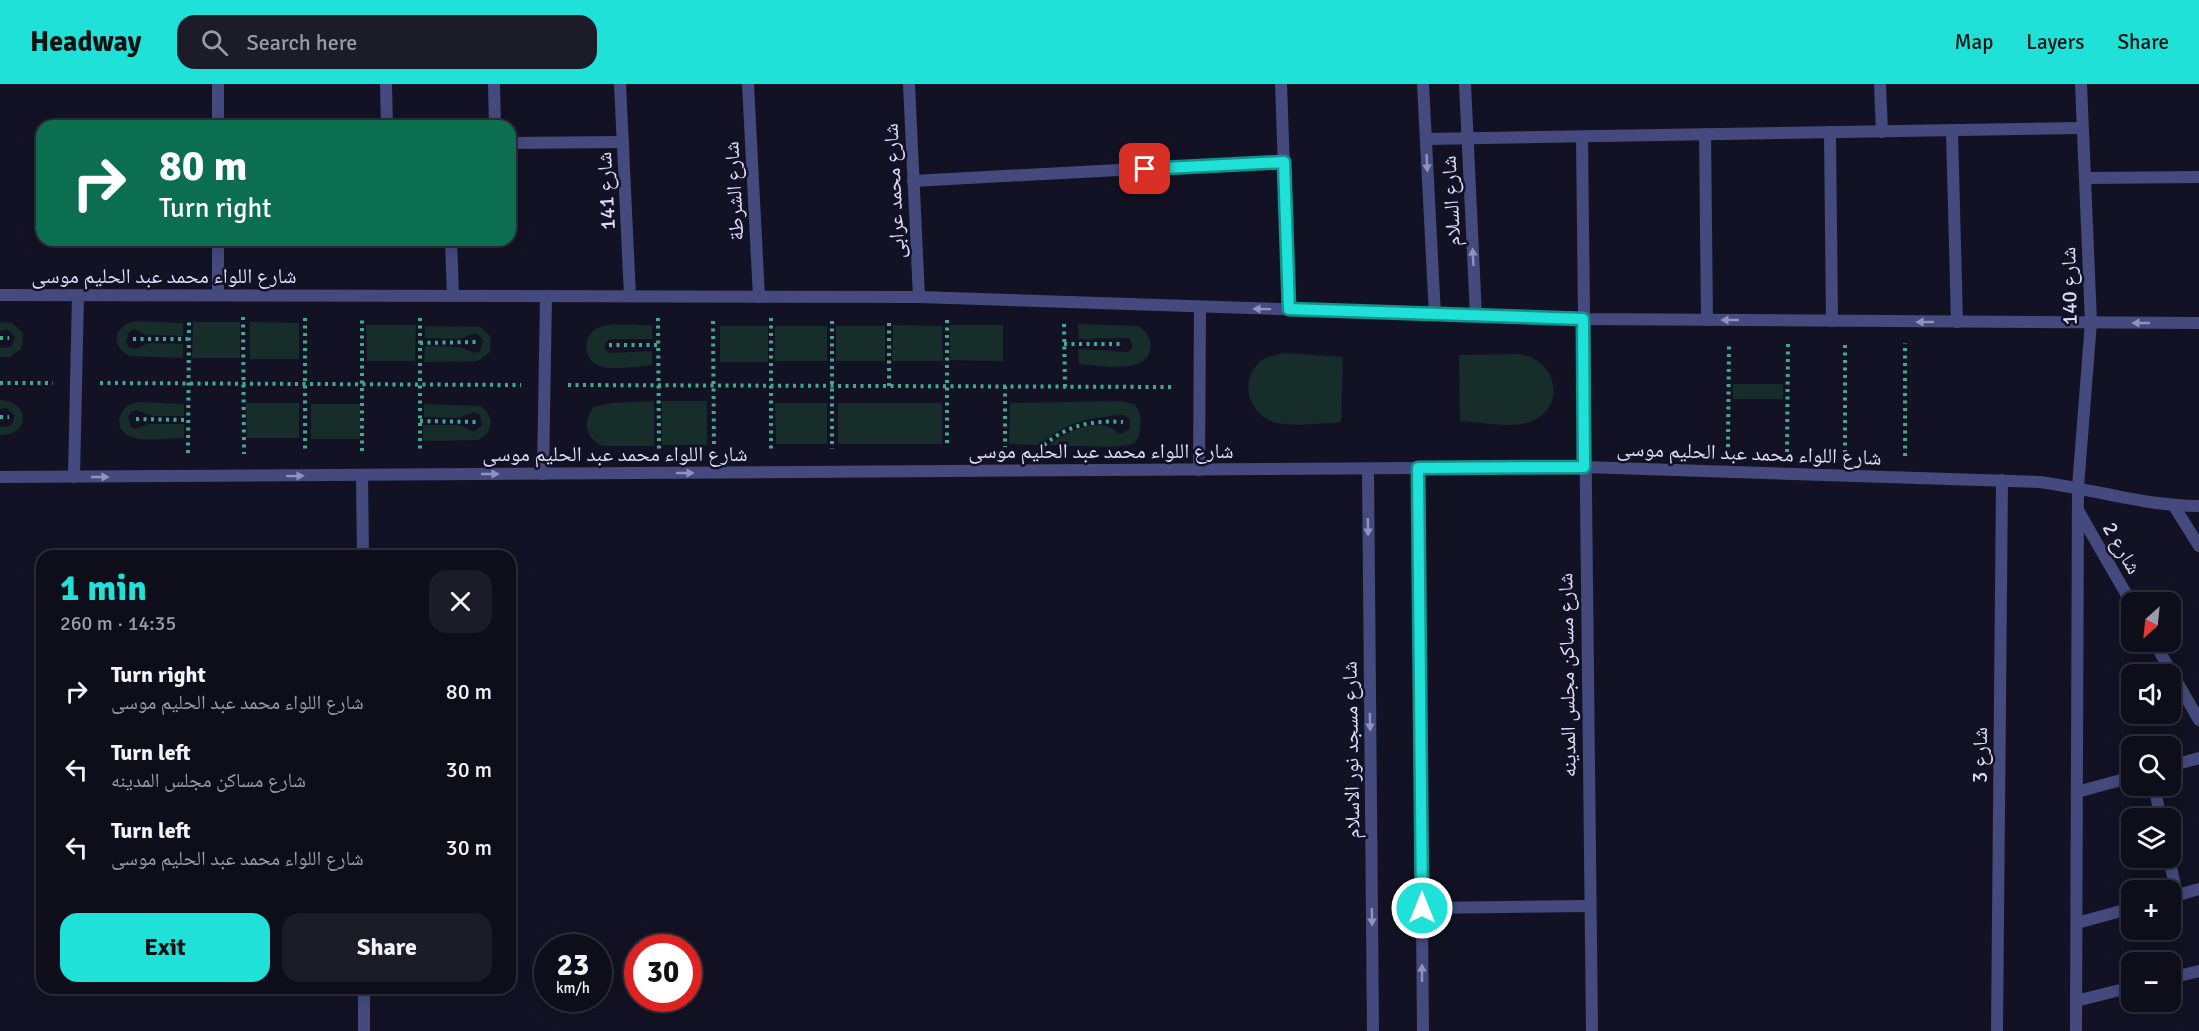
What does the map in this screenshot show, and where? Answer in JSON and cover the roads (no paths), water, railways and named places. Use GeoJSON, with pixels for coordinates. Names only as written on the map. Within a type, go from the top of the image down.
{"type":"FeatureCollection","features":[{"type":"Feature","properties":{"kind":"street"},"geometry":{"type":"LineString","coordinates":[[218,84],[218,120]]}},
{"type":"Feature","properties":{"kind":"street"},"geometry":{"type":"LineString","coordinates":[[386,84],[387,120]]}},
{"type":"Feature","properties":{"kind":"street"},"geometry":{"type":"LineString","coordinates":[[494,84],[495,120]]}},
{"type":"Feature","properties":{"kind":"street","name":"شارع 141"},"geometry":{"type":"LineString","coordinates":[[620,84],[630,296]]}},
{"type":"Feature","properties":{"kind":"street","name":"شارع الشرطة"},"geometry":{"type":"LineString","coordinates":[[748,84],[765,297]]}},
{"type":"Feature","properties":{"kind":"street","name":"شارع محمد عرابى"},"geometry":{"type":"LineString","coordinates":[[909,84],[919,297]]}},
{"type":"Feature","properties":{"kind":"street"},"geometry":{"type":"LineString","coordinates":[[1281,84],[1289,309]]}},
{"type":"Feature","properties":{"kind":"street","name":"شارع السلام"},"geometry":{"type":"LineString","coordinates":[[1423,84],[1435,315]]}},
{"type":"Feature","properties":{"kind":"street","name":"شارع السلام"},"geometry":{"type":"LineString","coordinates":[[1465,84],[1476,316]]}},
{"type":"Feature","properties":{"kind":"street"},"geometry":{"type":"LineString","coordinates":[[1880,84],[1882,132]]}},
{"type":"Feature","properties":{"kind":"street","name":"شارع 140"},"geometry":{"type":"LineString","coordinates":[[2076,1031],[2078,487],[2091,322],[2081,84]]}},
{"type":"Feature","properties":{"kind":"street"},"geometry":{"type":"LineString","coordinates":[[1426,139],[2082,128]]}},
{"type":"Feature","properties":{"kind":"street"},"geometry":{"type":"LineString","coordinates":[[1952,131],[1957,322]]}},
{"type":"Feature","properties":{"kind":"street"},"geometry":{"type":"LineString","coordinates":[[1830,132],[1832,321]]}},
{"type":"Feature","properties":{"kind":"street"},"geometry":{"type":"LineString","coordinates":[[1706,134],[1707,320]]}},
{"type":"Feature","properties":{"kind":"street","name":"شارع مساكن مجلس المدينه"},"geometry":{"type":"LineString","coordinates":[[1582,137],[1592,1031]]}},
{"type":"Feature","properties":{"kind":"street"},"geometry":{"type":"LineString","coordinates":[[516,143],[623,142]]}},
{"type":"Feature","properties":{"kind":"street"},"geometry":{"type":"LineString","coordinates":[[913,181],[1284,162]]}},
{"type":"Feature","properties":{"kind":"street"},"geometry":{"type":"LineString","coordinates":[[2085,178],[2199,177]]}},
{"type":"Feature","properties":{"kind":"street"},"geometry":{"type":"LineString","coordinates":[[218,246],[218,296]]}},
{"type":"Feature","properties":{"kind":"street"},"geometry":{"type":"LineString","coordinates":[[452,246],[453,296]]}},
{"type":"Feature","properties":{"kind":"street","name":"شارع اللواء محمد عبد الحليم موسى"},"geometry":{"type":"LineString","coordinates":[[0,295],[919,297],[1583,319],[2199,323]]}},
{"type":"Feature","properties":{"kind":"street"},"geometry":{"type":"LineString","coordinates":[[74,477],[78,295]]}},
{"type":"Feature","properties":{"kind":"street"},"geometry":{"type":"LineString","coordinates":[[543,474],[546,296]]}},
{"type":"Feature","properties":{"kind":"street"},"geometry":{"type":"LineString","coordinates":[[1199,470],[1200,307]]}},
{"type":"Feature","properties":{"kind":"street","name":"شارع اللواء محمد عبد الحليم موسى"},"geometry":{"type":"LineString","coordinates":[[0,477],[1584,467],[2040,482],[2078,487],[2120,498],[2174,506],[2199,506]]}},
{"type":"Feature","properties":{"kind":"street"},"geometry":{"type":"LineString","coordinates":[[1418,468],[1422,1031]]}},
{"type":"Feature","properties":{"kind":"street","name":"شارع مسجد نور الاسلام"},"geometry":{"type":"LineString","coordinates":[[1368,469],[1373,1031]]}},
{"type":"Feature","properties":{"kind":"street"},"geometry":{"type":"LineString","coordinates":[[362,475],[363,550]]}},
{"type":"Feature","properties":{"kind":"street","name":"شارع 3"},"geometry":{"type":"LineString","coordinates":[[1997,1031],[2002,480]]}},
{"type":"Feature","properties":{"kind":"street"},"geometry":{"type":"LineString","coordinates":[[2174,506],[2199,546]]}},
{"type":"Feature","properties":{"kind":"street","name":"شارع 2"},"geometry":{"type":"LineString","coordinates":[[2078,511],[2125,592]]}},
{"type":"Feature","properties":{"kind":"street"},"geometry":{"type":"LineString","coordinates":[[2160,652],[2199,720]]}},
{"type":"Feature","properties":{"kind":"street"},"geometry":{"type":"LineString","coordinates":[[2181,763],[2199,758]]}},
{"type":"Feature","properties":{"kind":"street"},"geometry":{"type":"LineString","coordinates":[[2077,792],[2121,780]]}},
{"type":"Feature","properties":{"kind":"street"},"geometry":{"type":"LineString","coordinates":[[2181,894],[2199,889]]}},
{"type":"Feature","properties":{"kind":"street"},"geometry":{"type":"LineString","coordinates":[[1422,908],[1590,906]]}},
{"type":"Feature","properties":{"kind":"street"},"geometry":{"type":"LineString","coordinates":[[2077,923],[2121,911]]}},
{"type":"Feature","properties":{"kind":"street"},"geometry":{"type":"LineString","coordinates":[[2181,975],[2199,971]]}},
{"type":"Feature","properties":{"kind":"street"},"geometry":{"type":"LineString","coordinates":[[2076,1001],[2121,990]]}},
{"type":"Feature","properties":{"kind":"street"},"geometry":{"type":"LineString","coordinates":[[364,994],[364,1031]]}}]}
